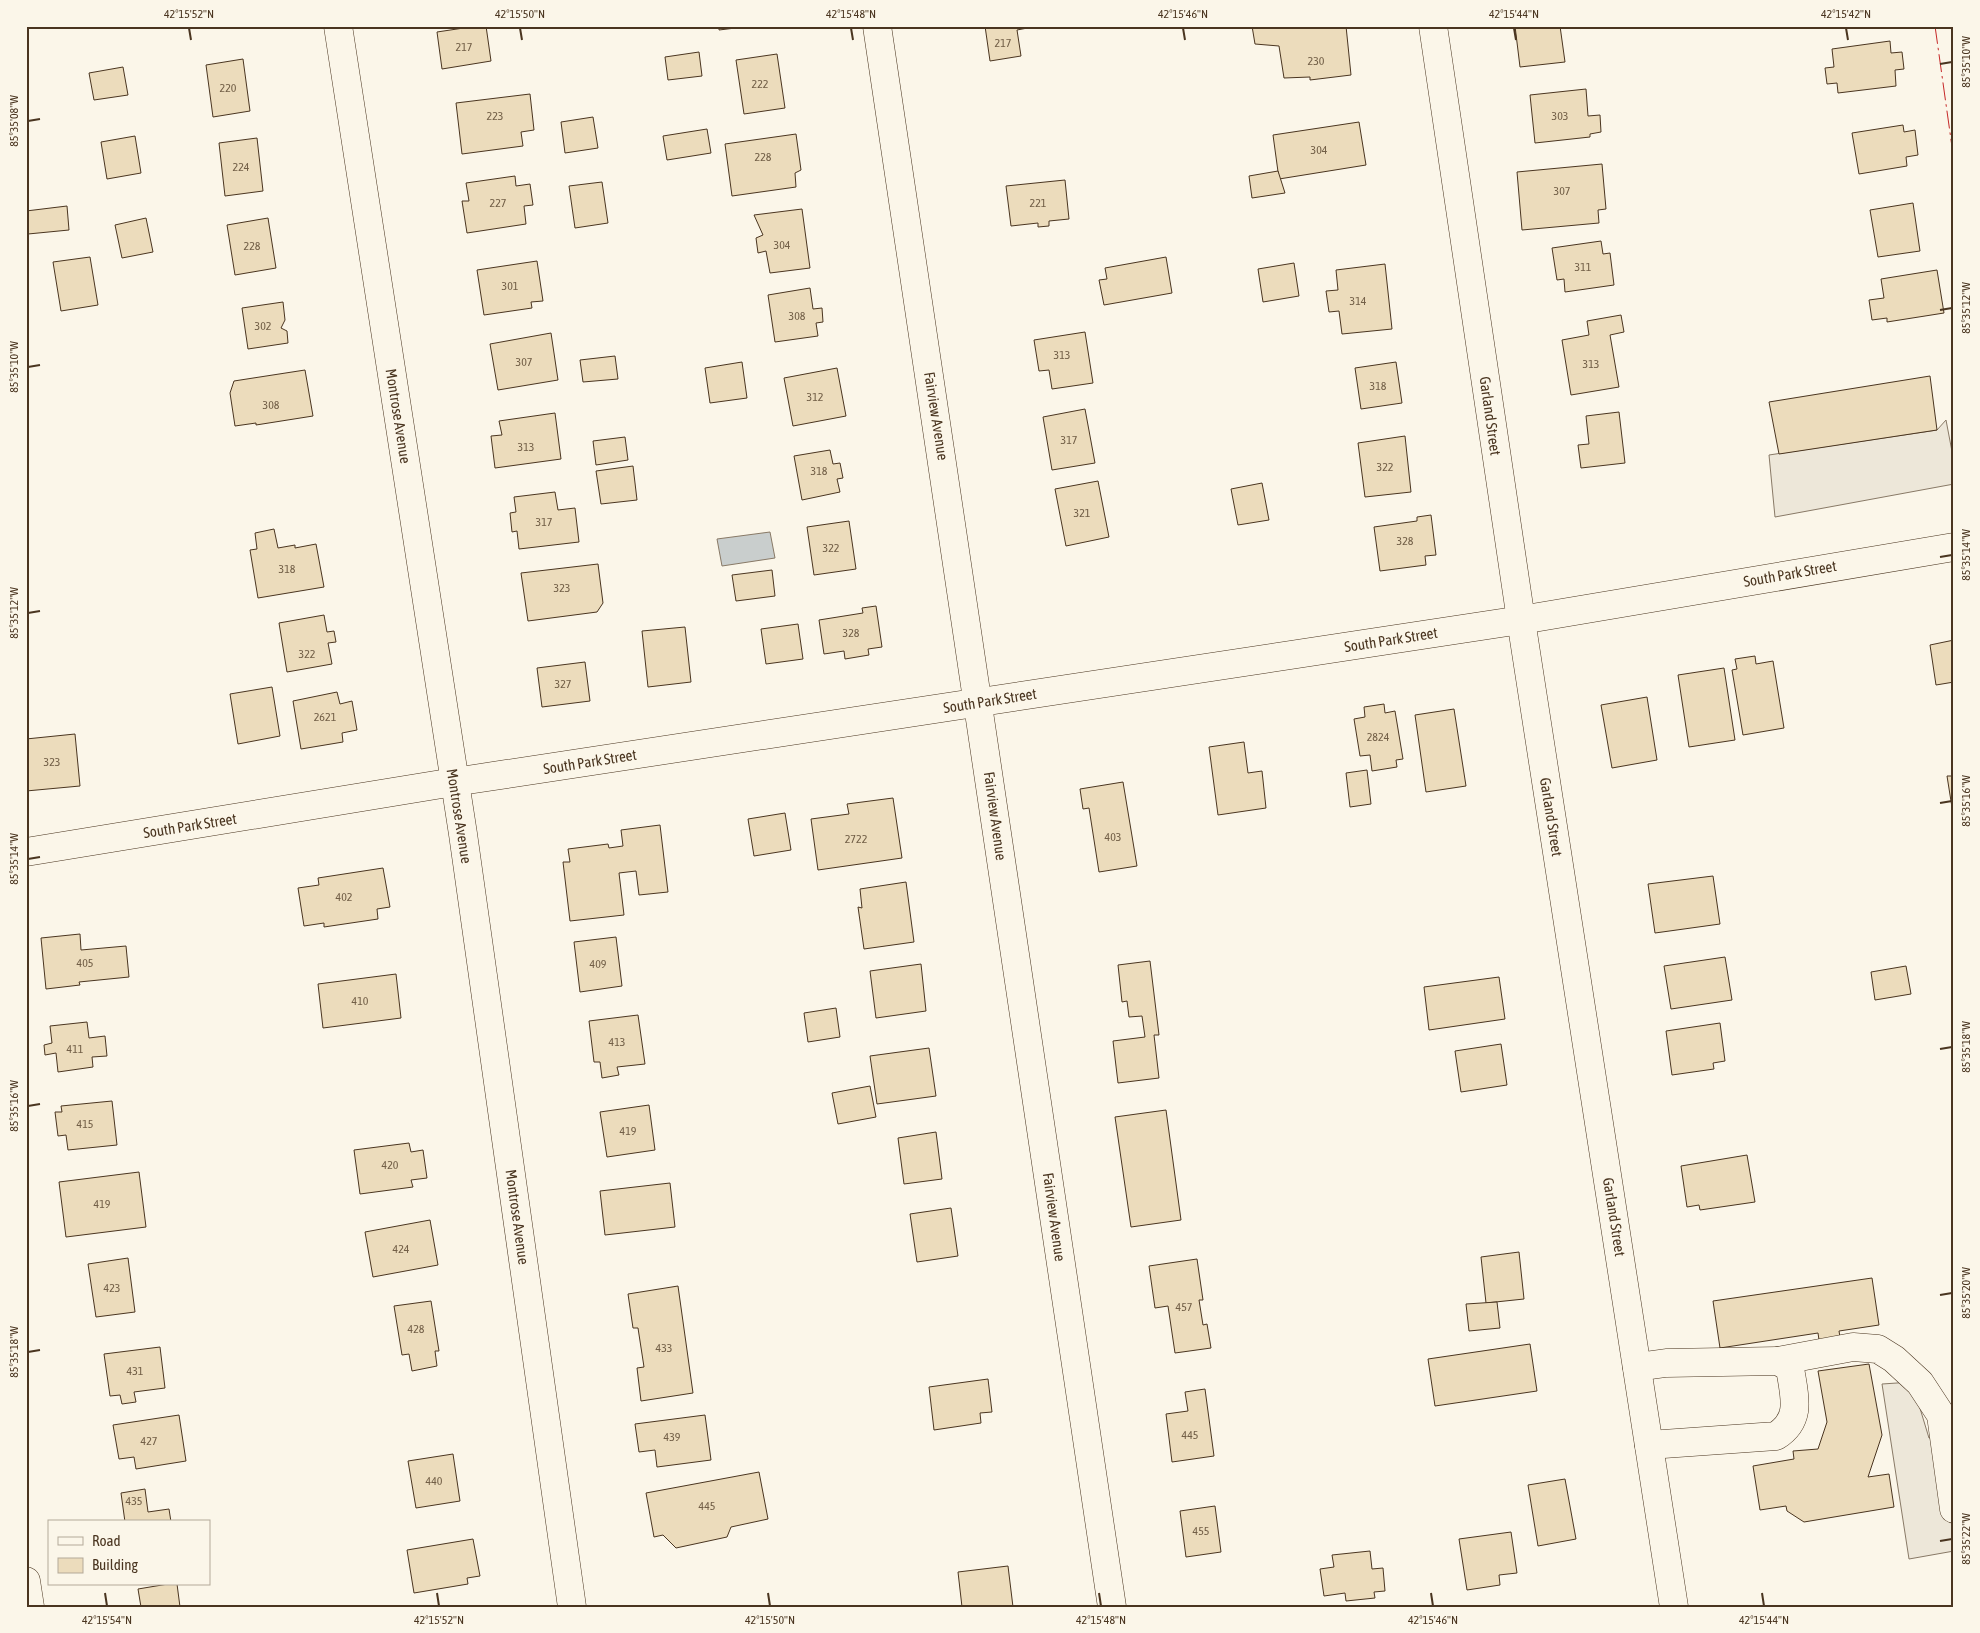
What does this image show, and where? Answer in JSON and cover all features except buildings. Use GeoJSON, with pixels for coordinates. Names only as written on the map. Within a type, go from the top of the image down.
{"type":"FeatureCollection","features":[{"type":"Feature","properties":{"kind":"street","name":"Montrose Avenue"},"geometry":{"type":"LineString","coordinates":[[338,26],[463,834],[572,1607]]}},
{"type":"Feature","properties":{"kind":"street","name":"Fairview Avenue"},"geometry":{"type":"LineString","coordinates":[[877,26],[1112,1607]]}},
{"type":"Feature","properties":{"kind":"street","name":"Garland Street"},"geometry":{"type":"LineString","coordinates":[[1433,26],[1520,620],[1674,1607]]}},
{"type":"Feature","properties":{"kind":"street","name":"South Park Street"},"geometry":{"type":"LineString","coordinates":[[26,852],[454,782],[1520,620],[1954,547]]}},
{"type":"Feature","properties":{"kind":"street"},"geometry":{"type":"LineString","coordinates":[[1637,1367],[1666,1363],[1778,1361],[1853,1347],[1878,1349],[1894,1359],[1920,1383],[1941,1415],[1954,1509]]}},
{"type":"Feature","properties":{"kind":"street"},"geometry":{"type":"LineString","coordinates":[[1650,1445],[1776,1436],[1787,1429],[1794,1414],[1794,1393],[1790,1368],[1778,1361]]}},
{"type":"Feature","properties":{"kind":"street"},"geometry":{"type":"LineString","coordinates":[[26,1581],[30,1607]]}},
{"type":"Feature","properties":{"kind":"shaded area"},"geometry":{"type":"Polygon","coordinates":[[[1946,420],[1954,462],[1954,484],[1775,517],[1769,455],[1937,430],[1946,420]]]}},
{"type":"Feature","properties":{"kind":"shaded area"},"geometry":{"type":"Polygon","coordinates":[[[770,532],[775,558],[722,566],[717,539],[770,532]]]}},
{"type":"Feature","properties":{"kind":"shaded area"},"geometry":{"type":"Polygon","coordinates":[[[1912,1382],[1929,1438],[1954,1434],[1954,1551],[1909,1559],[1882,1384],[1912,1382]]]}},
{"type":"Feature","properties":{"kind":"power"},"geometry":{"type":"LineString","coordinates":[[1935,26],[1954,161]]}}]}
